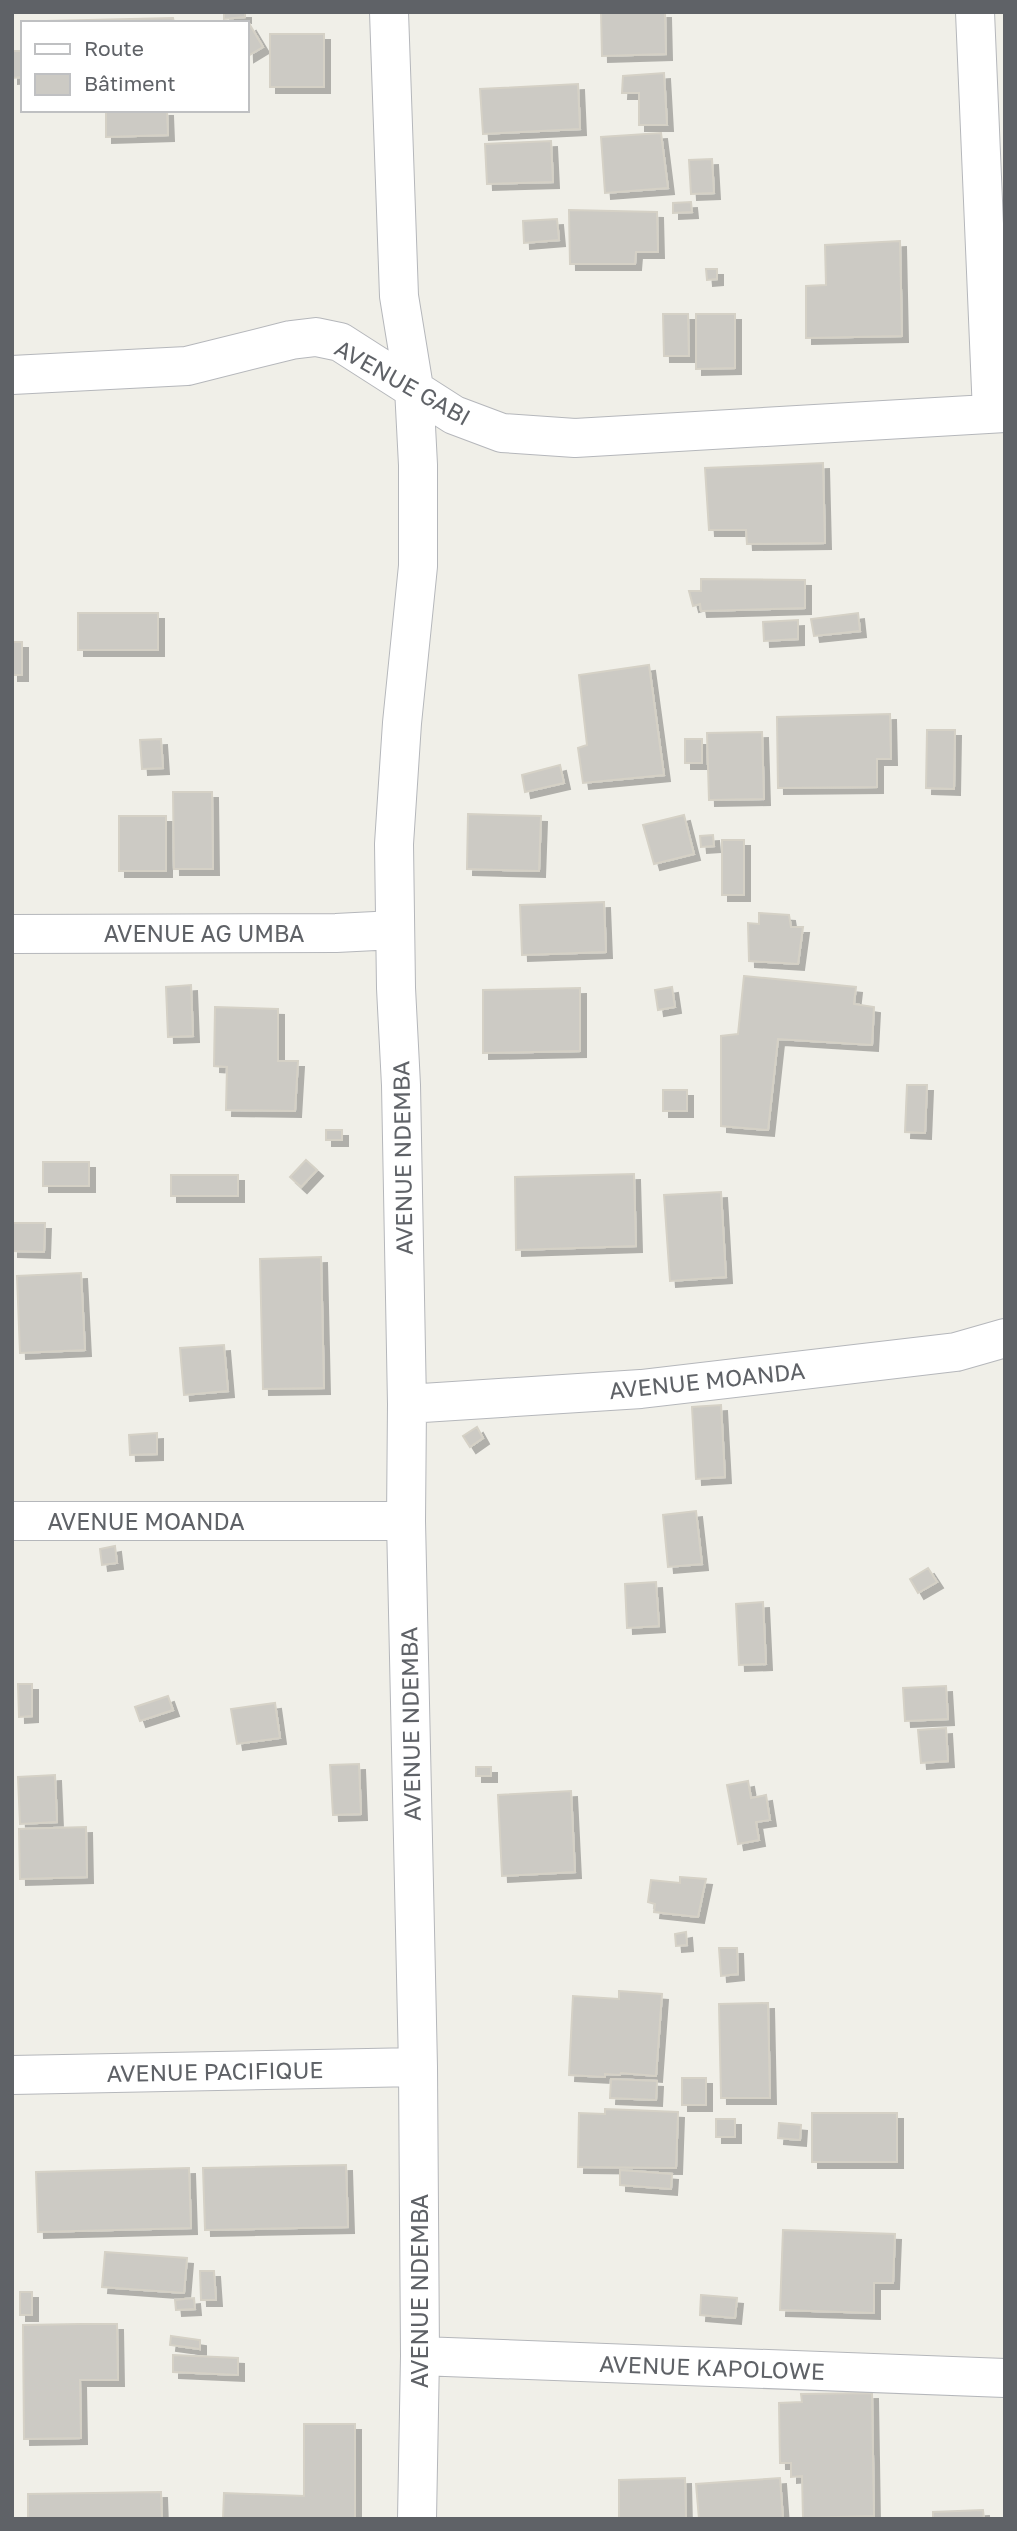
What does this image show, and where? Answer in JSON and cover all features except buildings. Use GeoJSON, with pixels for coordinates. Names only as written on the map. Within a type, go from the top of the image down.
{"type":"FeatureCollection","features":[{"type":"Feature","properties":{"kind":"street","name":"AVENUE NDEMBA"},"geometry":{"type":"LineString","coordinates":[[389,12],[399,296],[414,388],[418,465],[418,566],[402,723],[394,844],[401,1085],[407,1404],[406,1521],[418,2067],[420,2356],[417,2519]]}},
{"type":"Feature","properties":{"kind":"street"},"geometry":{"type":"LineString","coordinates":[[975,12],[998,413]]}},
{"type":"Feature","properties":{"kind":"street","name":"AVENUE GABI"},"geometry":{"type":"LineString","coordinates":[[12,375],[187,366],[291,340],[316,337],[341,342],[454,415],[502,433],[575,438],[998,413]]}},
{"type":"Feature","properties":{"kind":"street","name":"AVENUE AG UMBA"},"geometry":{"type":"LineString","coordinates":[[12,934],[336,933],[395,930]]}},
{"type":"Feature","properties":{"kind":"street","name":"AVENUE MOANDA"},"geometry":{"type":"LineString","coordinates":[[407,1404],[655,1387],[957,1352],[1005,1338]]}},
{"type":"Feature","properties":{"kind":"street","name":"AVENUE MOANDA"},"geometry":{"type":"LineString","coordinates":[[12,1521],[406,1521]]}},
{"type":"Feature","properties":{"kind":"street","name":"AVENUE PACIFIQUE"},"geometry":{"type":"LineString","coordinates":[[12,2074],[418,2067]]}},
{"type":"Feature","properties":{"kind":"street","name":"AVENUE KAPOLOWE"},"geometry":{"type":"LineString","coordinates":[[420,2356],[1005,2378]]}}]}
